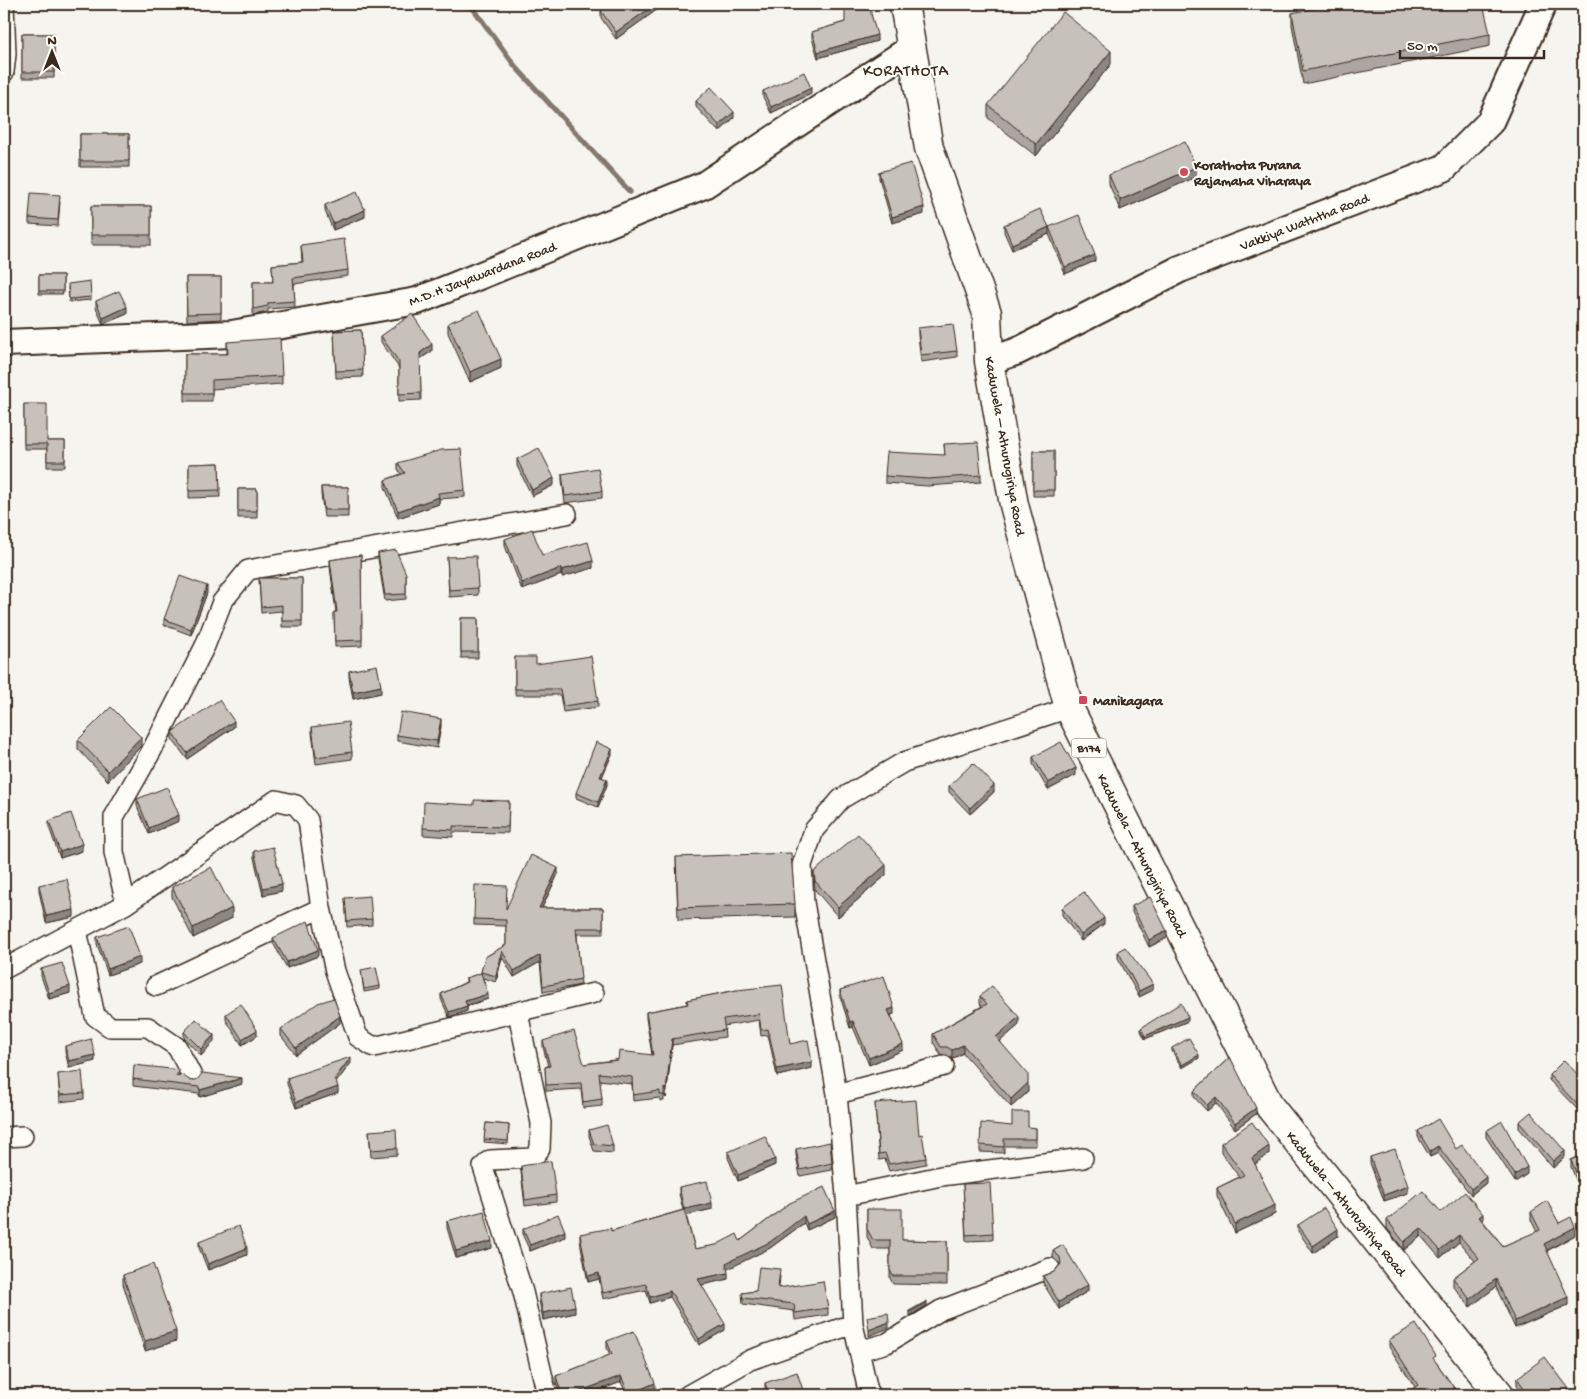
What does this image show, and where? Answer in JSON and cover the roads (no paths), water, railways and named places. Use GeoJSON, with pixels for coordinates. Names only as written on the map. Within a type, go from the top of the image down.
{"type":"FeatureCollection","features":[{"type":"Feature","properties":{"kind":"main road","name":"Kaduwela – Athurugiriya Road"},"geometry":{"type":"LineString","coordinates":[[904,4],[910,49],[929,148],[987,313],[989,362],[1014,505],[1069,708],[1270,1107],[1500,1395]]}},
{"type":"Feature","properties":{"kind":"street"},"geometry":{"type":"LineString","coordinates":[[4,4],[6,54],[4,72]]}},
{"type":"Feature","properties":{"kind":"street","name":"Vakkiya Waththa Road"},"geometry":{"type":"LineString","coordinates":[[989,362],[1018,351],[1180,269],[1444,168],[1490,122],[1543,4]]}},
{"type":"Feature","properties":{"kind":"street","name":"M.D.H Jayawardana Road"},"geometry":{"type":"LineString","coordinates":[[4,343],[232,334],[417,301],[704,185],[910,49]]}},
{"type":"Feature","properties":{"kind":"street"},"geometry":{"type":"LineString","coordinates":[[126,904],[114,852],[114,817],[152,750],[205,646],[222,602],[248,570],[567,514]]}},
{"type":"Feature","properties":{"kind":"street"},"geometry":{"type":"LineString","coordinates":[[869,1395],[853,1324],[846,1196],[837,1094],[804,902],[802,865],[814,830],[841,799],[904,762],[1069,708]]}},
{"type":"Feature","properties":{"kind":"street"},"geometry":{"type":"LineString","coordinates":[[4,968],[126,904],[276,800],[296,806],[308,820],[321,908],[335,971],[358,1038],[374,1047],[594,993]]}},
{"type":"Feature","properties":{"kind":"street"},"geometry":{"type":"LineString","coordinates":[[156,986],[321,908]]}},
{"type":"Feature","properties":{"kind":"street"},"geometry":{"type":"LineString","coordinates":[[77,930],[95,1016],[110,1027],[148,1027],[177,1047],[192,1076]]}},
{"type":"Feature","properties":{"kind":"street"},"geometry":{"type":"LineString","coordinates":[[518,1013],[541,1124],[540,1149],[533,1158],[490,1160],[483,1167],[524,1292],[547,1395]]}},
{"type":"Feature","properties":{"kind":"street"},"geometry":{"type":"LineString","coordinates":[[837,1094],[944,1066]]}},
{"type":"Feature","properties":{"kind":"street"},"geometry":{"type":"LineString","coordinates":[[4,1137],[23,1136]]}},
{"type":"Feature","properties":{"kind":"street"},"geometry":{"type":"LineString","coordinates":[[846,1196],[940,1176],[1083,1158]]}},
{"type":"Feature","properties":{"kind":"street"},"geometry":{"type":"LineString","coordinates":[[859,1351],[887,1343],[941,1310],[1050,1268]]}},
{"type":"Feature","properties":{"kind":"street"},"geometry":{"type":"LineString","coordinates":[[688,1395],[750,1360],[853,1324]]}},
{"type":"Feature","properties":{"kind":"waterway"},"geometry":{"type":"LineString","coordinates":[[470,4],[515,66],[630,192]]}},
{"type":"Feature","properties":{"kind":"place","name":"Korathota Purana Rajamaha Viharaya"},"geometry":{"type":"Point","coordinates":[1184,172]}},
{"type":"Feature","properties":{"kind":"place","name":"Manikagara"},"geometry":{"type":"Point","coordinates":[1083,700]}},
{"type":"Feature","properties":{"kind":"district","name":"KORATHOTA"},"geometry":{"type":"Point","coordinates":[906,69]}}]}
